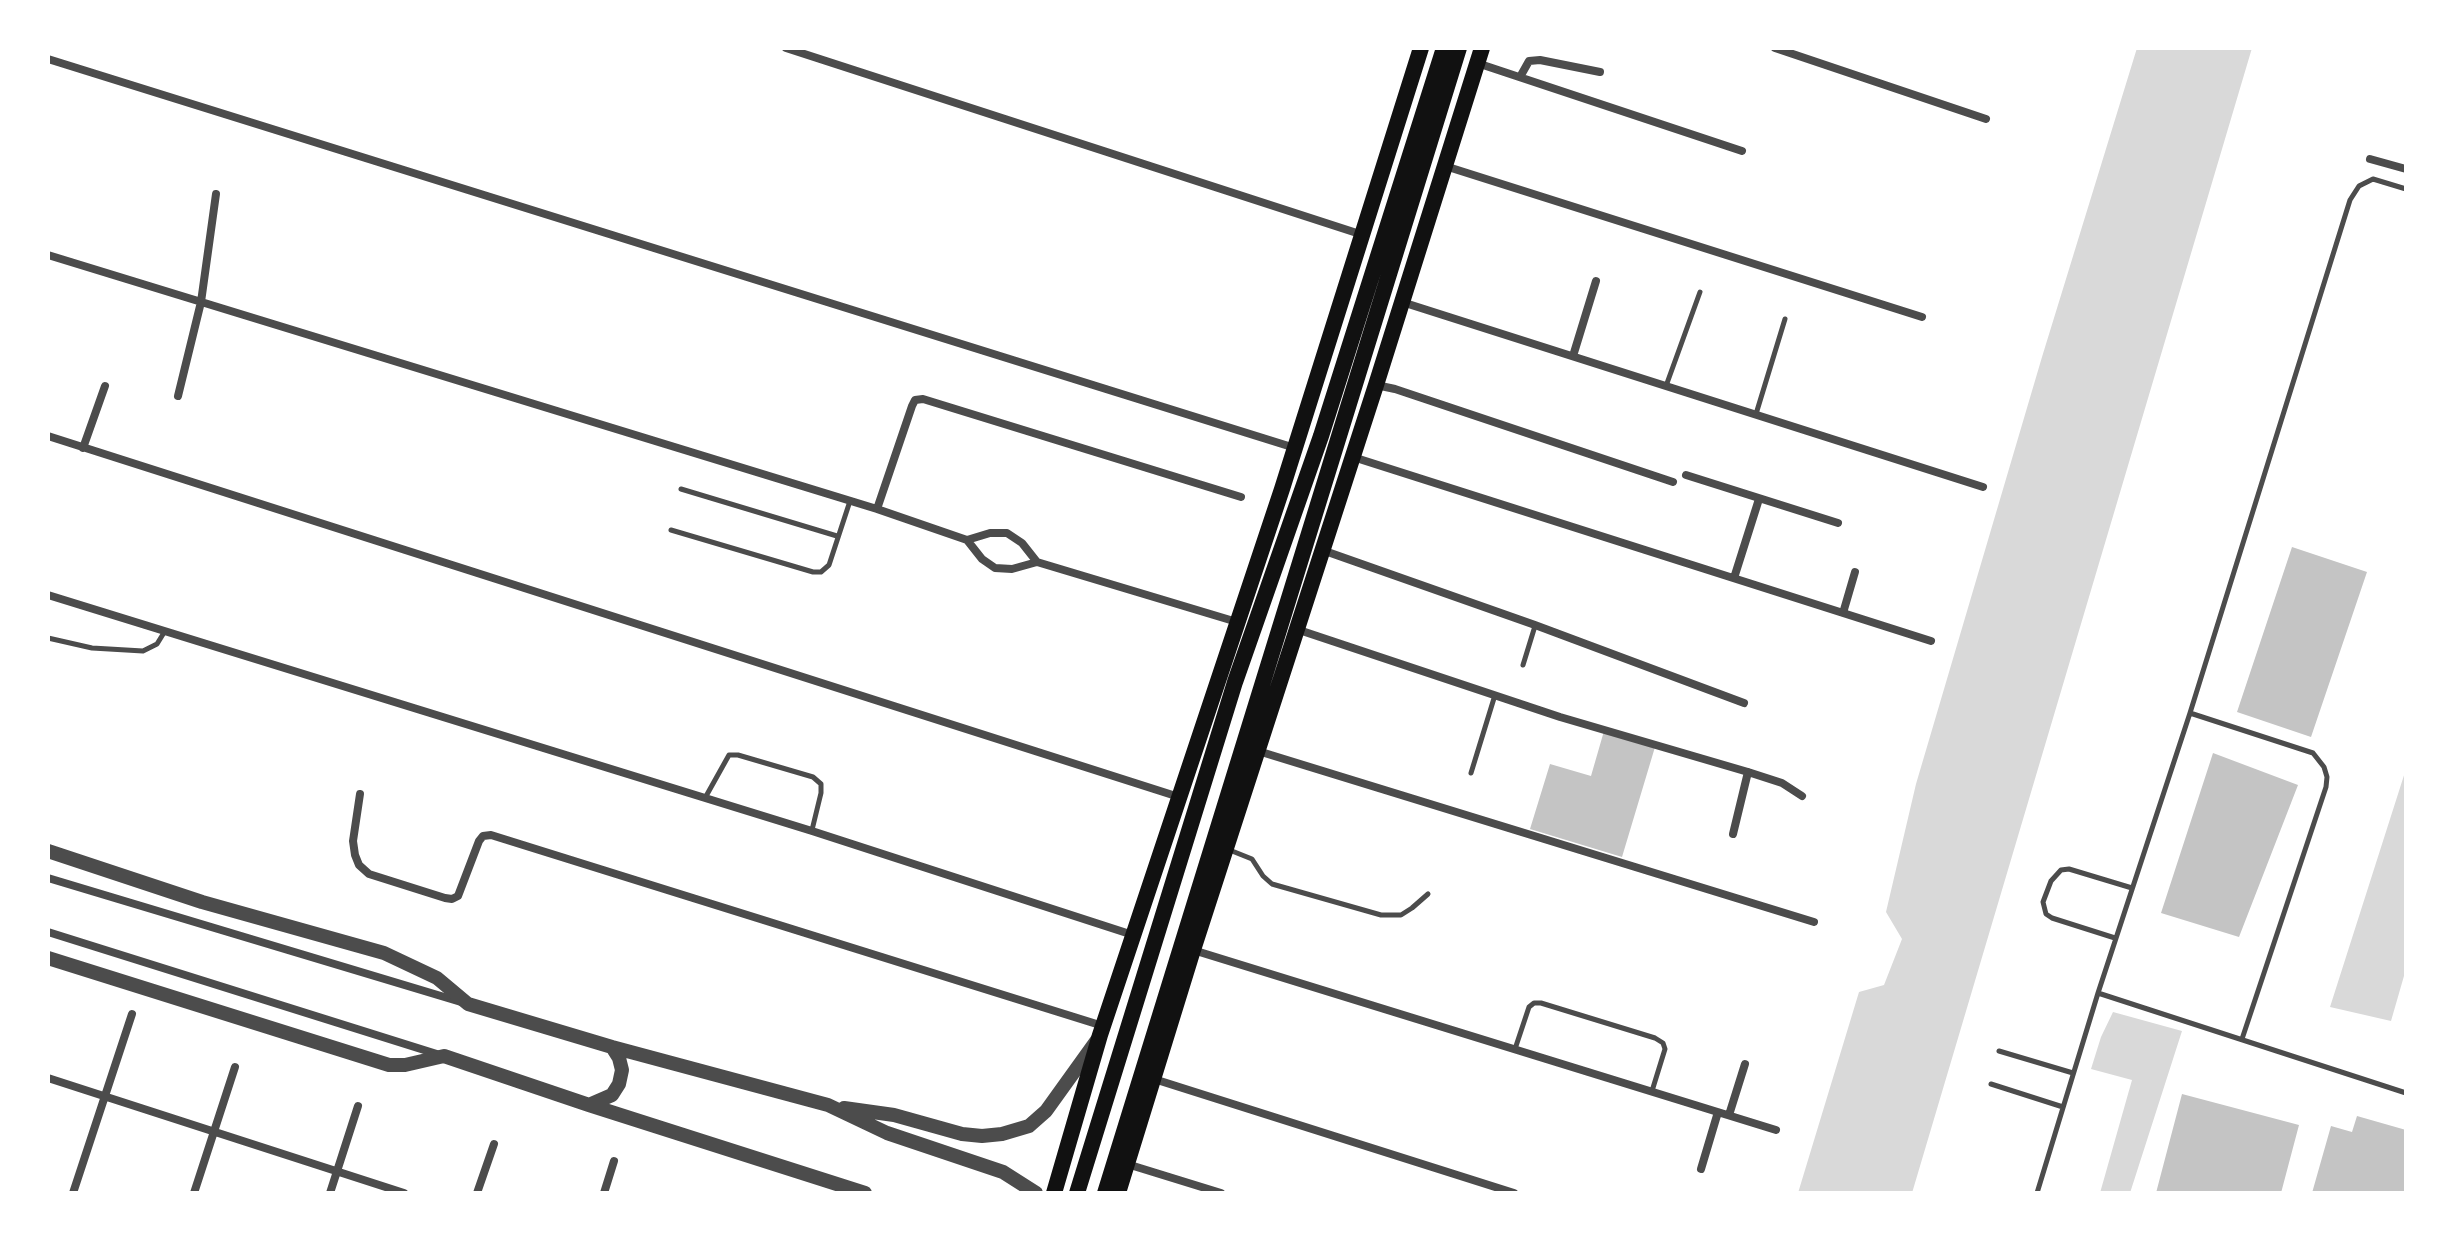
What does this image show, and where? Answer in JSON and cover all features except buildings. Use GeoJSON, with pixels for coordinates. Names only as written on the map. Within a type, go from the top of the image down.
{"type":"FeatureCollection","features":[{"type":"Feature","properties":{"kind":"main road"},"geometry":{"type":"LineString","coordinates":[[1054,1193],[1102,1030],[1295,448],[1421,48]]}},
{"type":"Feature","properties":{"kind":"main road"},"geometry":{"type":"LineString","coordinates":[[1077,1193],[1235,682],[1321,436],[1444,48]]}},
{"type":"Feature","properties":{"kind":"main road"},"geometry":{"type":"LineString","coordinates":[[1113,1191],[1459,48]]}},
{"type":"Feature","properties":{"kind":"main road"},"geometry":{"type":"LineString","coordinates":[[1113,1191],[1127,1164],[1479,56]]}},
{"type":"Feature","properties":{"kind":"street"},"geometry":{"type":"LineString","coordinates":[[786,48],[1364,235]]}},
{"type":"Feature","properties":{"kind":"street"},"geometry":{"type":"LineString","coordinates":[[1775,48],[1986,119]]}},
{"type":"Feature","properties":{"kind":"street"},"geometry":{"type":"LineString","coordinates":[[1479,56],[1520,77],[1742,151]]}},
{"type":"Feature","properties":{"kind":"street"},"geometry":{"type":"LineString","coordinates":[[48,59],[1295,448]]}},
{"type":"Feature","properties":{"kind":"street"},"geometry":{"type":"LineString","coordinates":[[1520,77],[1529,61],[1540,60],[1600,72]]}},
{"type":"Feature","properties":{"kind":"street"},"geometry":{"type":"LineString","coordinates":[[2370,159],[2406,169]]}},
{"type":"Feature","properties":{"kind":"street"},"geometry":{"type":"LineString","coordinates":[[1444,166],[1922,317]]}},
{"type":"Feature","properties":{"kind":"street"},"geometry":{"type":"LineString","coordinates":[[178,396],[201,302],[216,194]]}},
{"type":"Feature","properties":{"kind":"street"},"geometry":{"type":"LineString","coordinates":[[48,255],[877,509],[967,540],[982,559],[995,568],[1012,569],[1037,562],[1237,622]]}},
{"type":"Feature","properties":{"kind":"street"},"geometry":{"type":"LineString","coordinates":[[1573,356],[1596,281]]}},
{"type":"Feature","properties":{"kind":"street"},"geometry":{"type":"LineString","coordinates":[[1402,302],[1983,487]]}},
{"type":"Feature","properties":{"kind":"street"},"geometry":{"type":"LineString","coordinates":[[1376,385],[1673,482]]}},
{"type":"Feature","properties":{"kind":"street"},"geometry":{"type":"LineString","coordinates":[[83,448],[105,386]]}},
{"type":"Feature","properties":{"kind":"street"},"geometry":{"type":"LineString","coordinates":[[877,509],[912,406],[915,400],[923,399],[1241,497]]}},
{"type":"Feature","properties":{"kind":"street"},"geometry":{"type":"LineString","coordinates":[[48,436],[1179,797]]}},
{"type":"Feature","properties":{"kind":"street"},"geometry":{"type":"LineString","coordinates":[[1353,456],[1931,641]]}},
{"type":"Feature","properties":{"kind":"street"},"geometry":{"type":"LineString","coordinates":[[1686,475],[1838,523]]}},
{"type":"Feature","properties":{"kind":"street"},"geometry":{"type":"LineString","coordinates":[[1734,578],[1759,499]]}},
{"type":"Feature","properties":{"kind":"street"},"geometry":{"type":"LineString","coordinates":[[967,540],[990,533],[1007,533],[1022,543],[1037,562]]}},
{"type":"Feature","properties":{"kind":"street"},"geometry":{"type":"LineString","coordinates":[[1322,550],[1744,703]]}},
{"type":"Feature","properties":{"kind":"street"},"geometry":{"type":"LineString","coordinates":[[1843,613],[1855,572]]}},
{"type":"Feature","properties":{"kind":"street"},"geometry":{"type":"LineString","coordinates":[[48,595],[812,831],[1133,935]]}},
{"type":"Feature","properties":{"kind":"street"},"geometry":{"type":"LineString","coordinates":[[1296,629],[1560,717],[1782,783],[1802,796]]}},
{"type":"Feature","properties":{"kind":"street"},"geometry":{"type":"LineString","coordinates":[[1257,751],[1814,922]]}},
{"type":"Feature","properties":{"kind":"street"},"geometry":{"type":"LineString","coordinates":[[1733,834],[1748,772]]}},
{"type":"Feature","properties":{"kind":"street"},"geometry":{"type":"LineString","coordinates":[[48,878],[612,1047],[828,1105],[894,1115],[962,1134],[1002,1134],[1029,1126],[1046,1111],[1102,1030],[491,835],[483,836],[479,841],[458,896],[452,899],[369,874],[359,865],[353,841],[360,794]]}},
{"type":"Feature","properties":{"kind":"street"},"geometry":{"type":"LineString","coordinates":[[48,851],[202,902],[384,953],[437,978],[468,1004]]}},
{"type":"Feature","properties":{"kind":"street"},"geometry":{"type":"LineString","coordinates":[[48,932],[865,1193]]}},
{"type":"Feature","properties":{"kind":"street"},"geometry":{"type":"LineString","coordinates":[[1193,950],[1776,1130]]}},
{"type":"Feature","properties":{"kind":"street"},"geometry":{"type":"LineString","coordinates":[[48,958],[389,1065],[405,1065],[444,1056]]}},
{"type":"Feature","properties":{"kind":"street"},"geometry":{"type":"LineString","coordinates":[[73,1193],[132,1014]]}},
{"type":"Feature","properties":{"kind":"street"},"geometry":{"type":"LineString","coordinates":[[589,1105],[612,1095],[619,1084],[622,1070],[612,1047]]}},
{"type":"Feature","properties":{"kind":"street"},"geometry":{"type":"LineString","coordinates":[[1729,1115],[1745,1064]]}},
{"type":"Feature","properties":{"kind":"street"},"geometry":{"type":"LineString","coordinates":[[194,1193],[235,1067]]}},
{"type":"Feature","properties":{"kind":"street"},"geometry":{"type":"LineString","coordinates":[[48,1078],[404,1193]]}},
{"type":"Feature","properties":{"kind":"street"},"geometry":{"type":"LineString","coordinates":[[1153,1079],[1514,1193]]}},
{"type":"Feature","properties":{"kind":"street"},"geometry":{"type":"LineString","coordinates":[[828,1105],[887,1133],[1003,1172],[1036,1193]]}},
{"type":"Feature","properties":{"kind":"street"},"geometry":{"type":"LineString","coordinates":[[330,1193],[358,1106]]}},
{"type":"Feature","properties":{"kind":"street"},"geometry":{"type":"LineString","coordinates":[[1701,1169],[1718,1112]]}},
{"type":"Feature","properties":{"kind":"street"},"geometry":{"type":"LineString","coordinates":[[477,1193],[494,1144]]}},
{"type":"Feature","properties":{"kind":"street"},"geometry":{"type":"LineString","coordinates":[[604,1193],[614,1161]]}},
{"type":"Feature","properties":{"kind":"street"},"geometry":{"type":"LineString","coordinates":[[1127,1164],[1221,1193]]}},
{"type":"Feature","properties":{"kind":"lane"},"geometry":{"type":"LineString","coordinates":[[2037,1193],[2350,200],[2359,186],[2373,179],[2406,189]]}},
{"type":"Feature","properties":{"kind":"lane"},"geometry":{"type":"LineString","coordinates":[[1666,386],[1700,292]]}},
{"type":"Feature","properties":{"kind":"lane"},"geometry":{"type":"LineString","coordinates":[[1756,414],[1785,319]]}},
{"type":"Feature","properties":{"kind":"lane"},"geometry":{"type":"LineString","coordinates":[[681,489],[837,536]]}},
{"type":"Feature","properties":{"kind":"lane"},"geometry":{"type":"LineString","coordinates":[[671,530],[821,572],[829,565],[850,501]]}},
{"type":"Feature","properties":{"kind":"lane"},"geometry":{"type":"LineString","coordinates":[[1523,665],[1535,625]]}},
{"type":"Feature","properties":{"kind":"lane"},"geometry":{"type":"LineString","coordinates":[[48,638],[92,648],[143,651],[157,644],[165,630]]}},
{"type":"Feature","properties":{"kind":"lane"},"geometry":{"type":"LineString","coordinates":[[1471,773],[1496,694]]}},
{"type":"Feature","properties":{"kind":"lane"},"geometry":{"type":"LineString","coordinates":[[2190,713],[2313,753],[2324,767],[2327,777],[2242,1039]]}},
{"type":"Feature","properties":{"kind":"lane"},"geometry":{"type":"LineString","coordinates":[[705,798],[729,755],[813,777],[821,784],[821,793],[812,831]]}},
{"type":"Feature","properties":{"kind":"lane"},"geometry":{"type":"LineString","coordinates":[[1225,849],[1252,859],[1272,884],[1381,915],[1401,915],[1428,894]]}},
{"type":"Feature","properties":{"kind":"lane"},"geometry":{"type":"LineString","coordinates":[[2115,938],[2052,918],[2046,914],[2043,902],[2051,881],[2061,870],[2069,869],[2132,888]]}},
{"type":"Feature","properties":{"kind":"lane"},"geometry":{"type":"LineString","coordinates":[[2098,993],[2406,1093]]}},
{"type":"Feature","properties":{"kind":"lane"},"geometry":{"type":"LineString","coordinates":[[1515,1049],[1529,1007],[1541,1003],[1556,1007],[1663,1043],[1665,1049],[1652,1092]]}},
{"type":"Feature","properties":{"kind":"lane"},"geometry":{"type":"LineString","coordinates":[[1999,1051],[2073,1073]]}},
{"type":"Feature","properties":{"kind":"lane"},"geometry":{"type":"LineString","coordinates":[[1991,1084],[2063,1107]]}},
{"type":"Feature","properties":{"kind":"shaded area"},"geometry":{"type":"Polygon","coordinates":[[[2137,48],[2252,48],[1912,1193],[1798,1193],[1859,992],[1884,985],[1902,939],[1886,912],[1916,784],[2137,48]]]}},
{"type":"Feature","properties":{"kind":"shaded area"},"geometry":{"type":"Polygon","coordinates":[[[2406,769],[2406,969],[2391,1021],[2330,1007],[2406,769]]]}},
{"type":"Feature","properties":{"kind":"shaded area"},"geometry":{"type":"Polygon","coordinates":[[[2113,1012],[2182,1031],[2130,1193],[2100,1193],[2132,1080],[2091,1069],[2113,1012]]]}}]}
